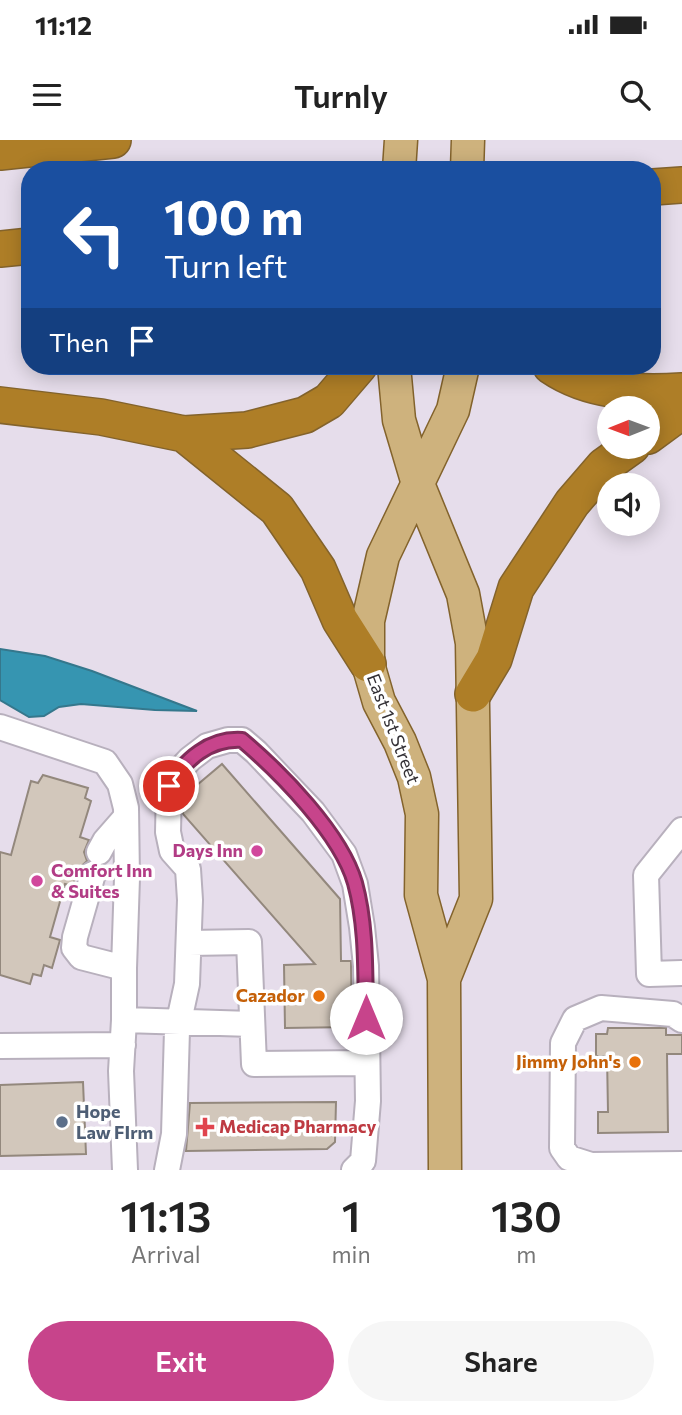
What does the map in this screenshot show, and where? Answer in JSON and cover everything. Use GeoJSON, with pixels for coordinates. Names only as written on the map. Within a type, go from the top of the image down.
{"type":"FeatureCollection","features":[{"type":"Feature","properties":{"kind":"highway"},"geometry":{"type":"LineString","coordinates":[[0,152],[113,140]]}},
{"type":"Feature","properties":{"kind":"highway"},"geometry":{"type":"LineString","coordinates":[[661,186],[682,185]]}},
{"type":"Feature","properties":{"kind":"highway"},"geometry":{"type":"LineString","coordinates":[[0,249],[21,247]]}},
{"type":"Feature","properties":{"kind":"highway"},"geometry":{"type":"LineString","coordinates":[[0,405],[101,417],[184,434],[247,430],[305,415],[329,401],[351,375]]}},
{"type":"Feature","properties":{"kind":"highway"},"geometry":{"type":"LineString","coordinates":[[571,375],[604,390],[656,393],[682,391]]}},
{"type":"Feature","properties":{"kind":"highway"},"geometry":{"type":"LineString","coordinates":[[660,427],[682,411]]}},
{"type":"Feature","properties":{"kind":"highway"},"geometry":{"type":"LineString","coordinates":[[184,434],[277,509],[318,569],[340,620],[368,664]]}},
{"type":"Feature","properties":{"kind":"highway"},"geometry":{"type":"LineString","coordinates":[[473,694],[494,659],[516,588],[572,503],[604,466],[614,459]]}},
{"type":"Feature","properties":{"kind":"main road"},"geometry":{"type":"LineString","coordinates":[[400,161],[401,140]]}},
{"type":"Feature","properties":{"kind":"main road"},"geometry":{"type":"LineString","coordinates":[[467,161],[468,140]]}},
{"type":"Feature","properties":{"kind":"main road","name":"East 1st Street"},"geometry":{"type":"LineString","coordinates":[[395,375],[399,420],[418,484],[463,594],[472,643],[476,899],[444,979]]}},
{"type":"Feature","properties":{"kind":"main road","name":"East 1st Street"},"geometry":{"type":"LineString","coordinates":[[445,1170],[444,979],[421,895],[422,814],[414,777],[400,742],[379,702],[368,664],[368,621],[383,556],[453,410],[461,375]]}},
{"type":"Feature","properties":{"kind":"lane"},"geometry":{"type":"LineString","coordinates":[[0,727],[105,762],[120,784],[126,808],[127,890],[121,1071],[125,1170]]}},
{"type":"Feature","properties":{"kind":"lane"},"geometry":{"type":"LineString","coordinates":[[167,1170],[174,1134],[178,1023],[187,984],[190,900],[188,869],[172,851],[168,832],[169,786],[190,759],[207,746],[228,740],[242,740],[313,813],[344,854],[355,884],[366,966],[367,1063],[363,1161],[354,1170]]}},
{"type":"Feature","properties":{"kind":"lane"},"geometry":{"type":"LineString","coordinates":[[124,968],[82,957],[74,948],[96,863],[105,841],[126,817]]}},
{"type":"Feature","properties":{"kind":"lane"},"geometry":{"type":"LineString","coordinates":[[682,830],[646,874],[649,974],[682,973]]}},
{"type":"Feature","properties":{"kind":"lane"},"geometry":{"type":"LineString","coordinates":[[189,943],[249,942],[254,1064],[367,1063]]}},
{"type":"Feature","properties":{"kind":"lane"},"geometry":{"type":"LineString","coordinates":[[682,1020],[674,1014],[601,1008],[575,1019],[563,1042],[562,1148],[569,1158],[591,1165],[682,1164]]}},
{"type":"Feature","properties":{"kind":"lane"},"geometry":{"type":"LineString","coordinates":[[124,1020],[252,1024]]}},
{"type":"Feature","properties":{"kind":"lane"},"geometry":{"type":"LineString","coordinates":[[0,1046],[123,1045]]}},
{"type":"Feature","properties":{"kind":"water"},"geometry":{"type":"Polygon","coordinates":[[[0,649],[45,656],[197,711],[81,704],[59,707],[44,716],[29,717],[0,700],[0,649]]]}},
{"type":"Feature","properties":{"kind":"building","name":"Days Inn"},"geometry":{"type":"Polygon","coordinates":[[[222,764],[340,899],[341,961],[351,961],[352,1027],[285,1028],[284,965],[315,964],[183,814],[184,796],[222,764]]]}},
{"type":"Feature","properties":{"kind":"building","name":"Comfort Inn & Suites"},"geometry":{"type":"Polygon","coordinates":[[[43,775],[88,788],[85,798],[91,801],[80,837],[89,840],[84,852],[87,861],[77,870],[73,886],[65,884],[50,937],[60,940],[52,968],[44,965],[41,976],[33,974],[30,984],[0,975],[0,852],[11,855],[31,781],[38,783],[43,775]]]}},
{"type":"Feature","properties":{"kind":"building"},"geometry":{"type":"Polygon","coordinates":[[[608,1028],[666,1028],[666,1035],[682,1035],[682,1054],[667,1054],[668,1132],[598,1133],[598,1112],[608,1112],[607,1056],[596,1056],[596,1034],[607,1034],[608,1028]]]}},
{"type":"Feature","properties":{"kind":"building"},"geometry":{"type":"Polygon","coordinates":[[[83,1082],[86,1154],[0,1156],[0,1085],[83,1082]]]}},
{"type":"Feature","properties":{"kind":"building"},"geometry":{"type":"Polygon","coordinates":[[[336,1102],[335,1142],[327,1149],[186,1151],[190,1103],[336,1102]]]}},
{"type":"Feature","properties":{"kind":"place","name":"Days Inn"},"geometry":{"type":"Point","coordinates":[257,851]}},
{"type":"Feature","properties":{"kind":"place","name":"Comfort Inn & Suites"},"geometry":{"type":"Point","coordinates":[37,881]}},
{"type":"Feature","properties":{"kind":"place","name":"Cazador"},"geometry":{"type":"Point","coordinates":[319,996]}},
{"type":"Feature","properties":{"kind":"place","name":"Jimmy John's"},"geometry":{"type":"Point","coordinates":[635,1062]}},
{"type":"Feature","properties":{"kind":"place","name":"Hope Law FIrm"},"geometry":{"type":"Point","coordinates":[62,1122]}},
{"type":"Feature","properties":{"kind":"place","name":"Medicap Pharmacy"},"geometry":{"type":"Point","coordinates":[205,1127]}},
{"type":"Feature","properties":{"kind":"route"},"geometry":{"type":"LineString","coordinates":[[169,786],[190,759],[207,746],[228,740],[242,740],[313,813],[344,854],[355,884],[366,966],[366,1018]]}}]}
